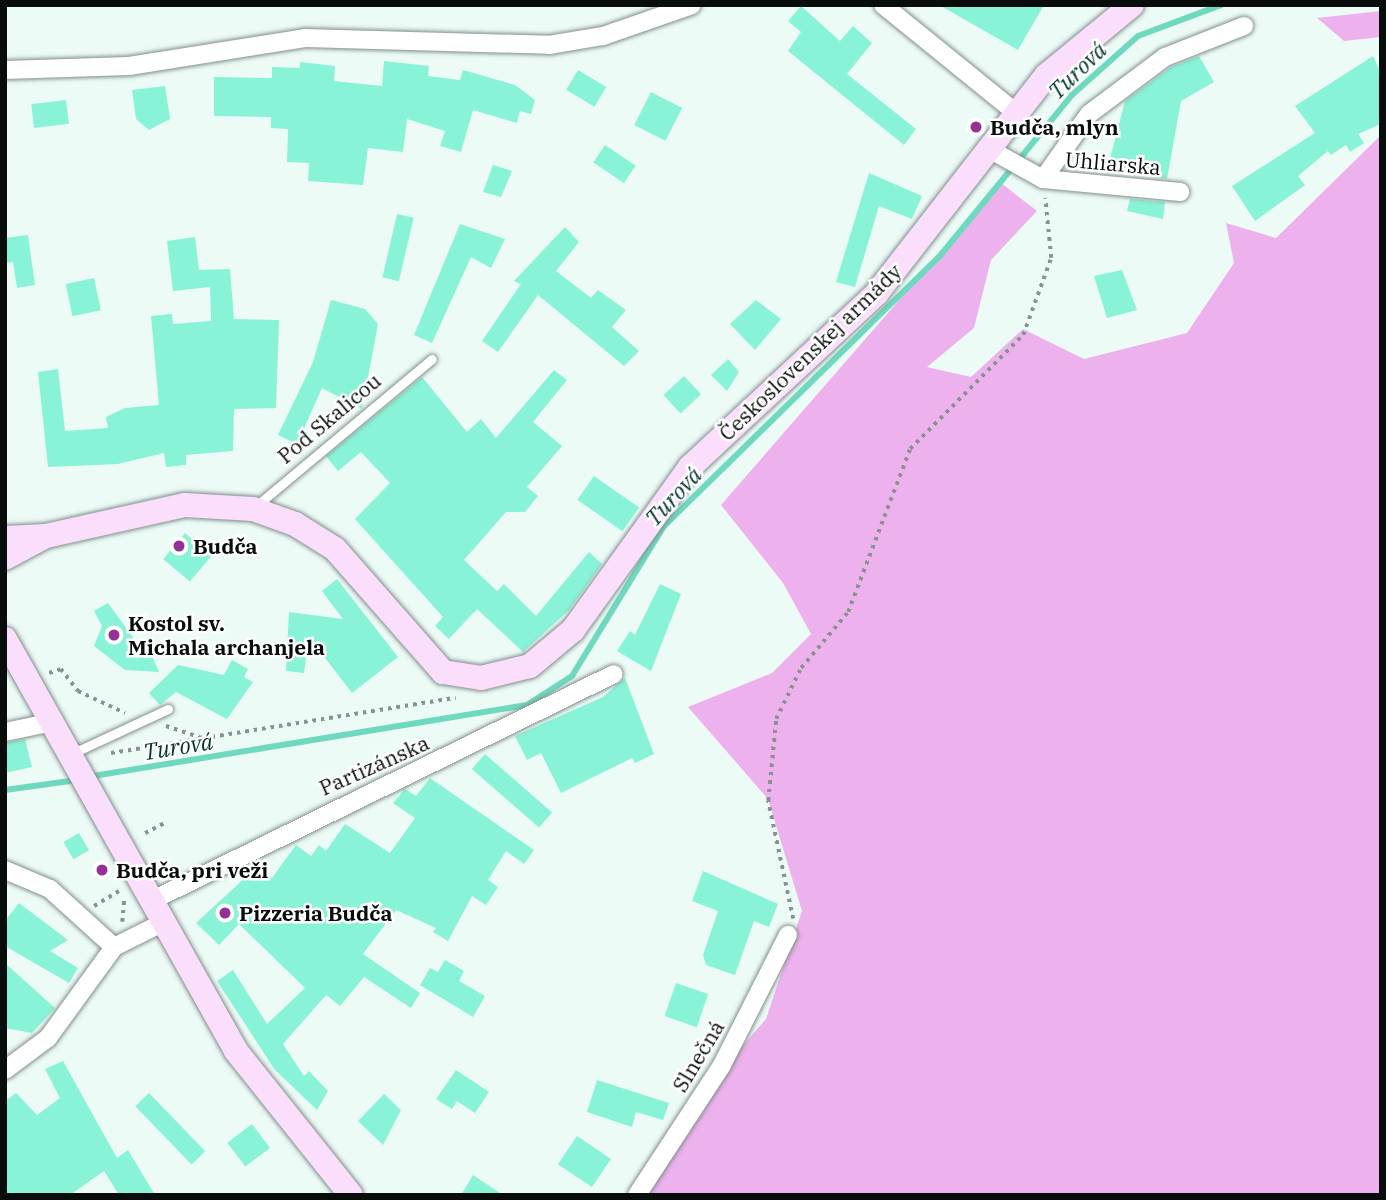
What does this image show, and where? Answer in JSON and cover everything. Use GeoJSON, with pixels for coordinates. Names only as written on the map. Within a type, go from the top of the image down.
{"type":"FeatureCollection","features":[{"type":"Feature","properties":{"kind":"street"},"geometry":{"type":"LineString","coordinates":[[5,70],[130,66],[305,38],[549,45],[603,36],[692,5]]}},
{"type":"Feature","properties":{"kind":"street"},"geometry":{"type":"LineString","coordinates":[[883,5],[1015,112]]}},
{"type":"Feature","properties":{"kind":"street","name":"Československej armády"},"geometry":{"type":"LineString","coordinates":[[5,538],[46,536],[185,505],[253,509],[295,524],[335,550],[443,671],[482,677],[530,666],[573,630],[690,467],[877,293],[996,154],[1015,112],[1047,75],[1132,5]]}},
{"type":"Feature","properties":{"kind":"street"},"geometry":{"type":"LineString","coordinates":[[1043,179],[1089,114],[1165,57],[1244,26]]}},
{"type":"Feature","properties":{"kind":"street","name":"Uhliarska"},"geometry":{"type":"LineString","coordinates":[[996,154],[1026,174],[1043,179],[1180,192]]}},
{"type":"Feature","properties":{"kind":"street","name":"Československej armády"},"geometry":{"type":"LineString","coordinates":[[5,558],[46,536]]}},
{"type":"Feature","properties":{"kind":"street"},"geometry":{"type":"LineString","coordinates":[[5,639],[262,1089],[351,1195]]}},
{"type":"Feature","properties":{"kind":"street","name":"Partizánska"},"geometry":{"type":"LineString","coordinates":[[114,947],[159,911],[614,674]]}},
{"type":"Feature","properties":{"kind":"street"},"geometry":{"type":"LineString","coordinates":[[5,733],[53,722]]}},
{"type":"Feature","properties":{"kind":"street"},"geometry":{"type":"LineString","coordinates":[[5,870],[50,889],[114,947],[48,1038],[5,1070]]}},
{"type":"Feature","properties":{"kind":"street","name":"Slnečná"},"geometry":{"type":"LineString","coordinates":[[637,1195],[722,1065],[788,935]]}},
{"type":"Feature","properties":{"kind":"lane","name":"Pod Skalicou"},"geometry":{"type":"LineString","coordinates":[[253,509],[432,359]]}},
{"type":"Feature","properties":{"kind":"lane"},"geometry":{"type":"LineString","coordinates":[[73,760],[168,709]]}},
{"type":"Feature","properties":{"kind":"path"},"geometry":{"type":"LineString","coordinates":[[788,935],[794,915],[768,801],[776,719],[801,668],[848,612],[910,449],[1023,335],[1051,258],[1043,179]]}},
{"type":"Feature","properties":{"kind":"path"},"geometry":{"type":"LineString","coordinates":[[31,683],[61,669],[91,700],[207,740]]}},
{"type":"Feature","properties":{"kind":"path"},"geometry":{"type":"LineString","coordinates":[[104,754],[207,740],[484,693],[482,677]]}},
{"type":"Feature","properties":{"kind":"path"},"geometry":{"type":"LineString","coordinates":[[145,833],[167,822]]}},
{"type":"Feature","properties":{"kind":"path"},"geometry":{"type":"LineString","coordinates":[[78,914],[120,891]]}},
{"type":"Feature","properties":{"kind":"shaded area"},"geometry":{"type":"Polygon","coordinates":[[[1381,11],[1381,37],[1344,41],[1317,18],[1381,11]]]}},
{"type":"Feature","properties":{"kind":"shaded area"},"geometry":{"type":"Polygon","coordinates":[[[1381,135],[1381,1195],[643,1195],[663,1138],[766,1019],[802,911],[768,799],[688,707],[772,673],[811,634],[783,583],[721,505],[1001,183],[1037,211],[991,260],[974,328],[927,367],[971,377],[1023,329],[1084,359],[1187,333],[1234,263],[1226,223],[1276,238],[1381,135]]]}},
{"type":"Feature","properties":{"kind":"building"},"geometry":{"type":"Polygon","coordinates":[[[939,5],[1044,5],[1018,50],[939,5]]]}},
{"type":"Feature","properties":{"kind":"building"},"geometry":{"type":"Polygon","coordinates":[[[801,6],[840,41],[853,26],[872,43],[847,74],[916,129],[904,145],[788,51],[801,32],[788,21],[801,6]]]}},
{"type":"Feature","properties":{"kind":"building"},"geometry":{"type":"Polygon","coordinates":[[[1199,56],[1214,82],[1181,101],[1167,179],[1107,170],[1125,101],[1171,67],[1199,56]]]}},
{"type":"Feature","properties":{"kind":"building"},"geometry":{"type":"Polygon","coordinates":[[[1373,56],[1381,73],[1381,124],[1358,134],[1364,143],[1350,152],[1346,145],[1331,155],[1328,151],[1298,176],[1305,185],[1255,221],[1232,186],[1315,133],[1295,106],[1373,56]]]}},
{"type":"Feature","properties":{"kind":"building"},"geometry":{"type":"Polygon","coordinates":[[[384,61],[429,66],[428,76],[460,80],[463,70],[515,85],[535,100],[531,114],[520,111],[517,123],[473,110],[461,152],[440,146],[445,131],[407,119],[403,152],[368,148],[363,185],[308,181],[309,163],[287,162],[288,129],[271,128],[271,117],[214,116],[214,77],[272,78],[272,67],[300,68],[300,62],[335,66],[334,81],[382,86],[384,61]]]}},
{"type":"Feature","properties":{"kind":"building"},"geometry":{"type":"Polygon","coordinates":[[[578,70],[606,87],[594,107],[566,90],[578,70]]]}},
{"type":"Feature","properties":{"kind":"building"},"geometry":{"type":"Polygon","coordinates":[[[165,86],[170,119],[149,130],[136,119],[132,90],[165,86]]]}},
{"type":"Feature","properties":{"kind":"building"},"geometry":{"type":"Polygon","coordinates":[[[651,92],[682,108],[665,141],[634,125],[651,92]]]}},
{"type":"Feature","properties":{"kind":"building"},"geometry":{"type":"Polygon","coordinates":[[[66,100],[69,124],[34,128],[31,104],[66,100]]]}},
{"type":"Feature","properties":{"kind":"building"},"geometry":{"type":"Polygon","coordinates":[[[605,145],[636,166],[624,183],[593,162],[605,145]]]}},
{"type":"Feature","properties":{"kind":"building"},"geometry":{"type":"Polygon","coordinates":[[[493,165],[512,171],[501,197],[483,192],[493,165]]]}},
{"type":"Feature","properties":{"kind":"building"},"geometry":{"type":"Polygon","coordinates":[[[869,173],[922,196],[912,219],[879,206],[855,287],[836,282],[869,173]]]}},
{"type":"Feature","properties":{"kind":"building"},"geometry":{"type":"Polygon","coordinates":[[[1130,199],[1165,202],[1163,219],[1127,211],[1130,199]]]}},
{"type":"Feature","properties":{"kind":"building"},"geometry":{"type":"Polygon","coordinates":[[[397,214],[414,218],[399,281],[382,277],[397,214]]]}},
{"type":"Feature","properties":{"kind":"building"},"geometry":{"type":"Polygon","coordinates":[[[460,224],[505,239],[491,268],[471,257],[432,343],[414,335],[460,224]]]}},
{"type":"Feature","properties":{"kind":"building"},"geometry":{"type":"Polygon","coordinates":[[[565,227],[579,242],[556,271],[591,298],[598,290],[626,310],[612,327],[639,351],[624,366],[538,295],[498,352],[482,341],[521,284],[514,281],[565,227]]]}},
{"type":"Feature","properties":{"kind":"building"},"geometry":{"type":"Polygon","coordinates":[[[28,235],[35,285],[17,288],[13,262],[5,263],[5,238],[28,235]]]}},
{"type":"Feature","properties":{"kind":"building"},"geometry":{"type":"Polygon","coordinates":[[[195,237],[199,270],[230,269],[234,319],[279,320],[276,408],[234,409],[233,451],[186,455],[186,465],[166,467],[164,453],[118,464],[48,467],[38,372],[58,369],[65,431],[108,428],[106,417],[125,408],[159,405],[151,316],[172,314],[173,324],[211,321],[210,287],[173,291],[167,241],[195,237]]]}},
{"type":"Feature","properties":{"kind":"building"},"geometry":{"type":"Polygon","coordinates":[[[1122,270],[1137,310],[1107,318],[1094,276],[1122,270]]]}},
{"type":"Feature","properties":{"kind":"building"},"geometry":{"type":"Polygon","coordinates":[[[94,278],[101,310],[72,316],[66,284],[94,278]]]}},
{"type":"Feature","properties":{"kind":"building"},"geometry":{"type":"Polygon","coordinates":[[[331,300],[365,309],[378,324],[362,409],[322,388],[297,444],[278,435],[313,362],[331,300]]]}},
{"type":"Feature","properties":{"kind":"building"},"geometry":{"type":"Polygon","coordinates":[[[756,300],[781,319],[755,350],[730,324],[756,300]]]}},
{"type":"Feature","properties":{"kind":"building"},"geometry":{"type":"Polygon","coordinates":[[[728,359],[739,372],[727,391],[711,375],[728,359]]]}},
{"type":"Feature","properties":{"kind":"building"},"geometry":{"type":"Polygon","coordinates":[[[554,370],[567,380],[533,422],[562,446],[527,487],[538,496],[525,512],[506,512],[464,560],[497,591],[504,584],[536,616],[589,552],[602,564],[569,610],[523,652],[477,609],[449,639],[435,626],[443,617],[355,519],[390,483],[361,452],[338,471],[326,456],[422,377],[467,432],[481,419],[496,438],[554,370]]]}},
{"type":"Feature","properties":{"kind":"building"},"geometry":{"type":"Polygon","coordinates":[[[684,376],[701,394],[681,413],[664,395],[684,376]]]}},
{"type":"Feature","properties":{"kind":"building"},"geometry":{"type":"Polygon","coordinates":[[[594,476],[639,508],[622,531],[577,500],[594,476]]]}},
{"type":"Feature","properties":{"kind":"building"},"geometry":{"type":"Polygon","coordinates":[[[185,533],[212,555],[190,582],[163,559],[185,533]]]}},
{"type":"Feature","properties":{"kind":"building"},"geometry":{"type":"Polygon","coordinates":[[[337,579],[398,657],[352,693],[309,637],[304,673],[286,671],[289,612],[343,619],[322,591],[337,579]]]}},
{"type":"Feature","properties":{"kind":"building"},"geometry":{"type":"Polygon","coordinates":[[[660,584],[681,594],[651,671],[617,651],[630,631],[635,635],[660,584]]]}},
{"type":"Feature","properties":{"kind":"building","name":"Kostol sv. Michala archanjela"},"geometry":{"type":"Polygon","coordinates":[[[108,603],[137,643],[145,639],[159,672],[125,670],[94,646],[102,626],[94,611],[108,603]]]}},
{"type":"Feature","properties":{"kind":"building"},"geometry":{"type":"Polygon","coordinates":[[[232,660],[248,669],[244,677],[253,682],[227,719],[176,692],[160,705],[149,693],[178,665],[224,675],[232,660]]]}},
{"type":"Feature","properties":{"kind":"building"},"geometry":{"type":"Polygon","coordinates":[[[625,678],[654,754],[635,763],[632,758],[561,793],[541,753],[527,760],[515,736],[603,697],[625,678]]]}},
{"type":"Feature","properties":{"kind":"building"},"geometry":{"type":"Polygon","coordinates":[[[25,739],[32,767],[5,773],[5,743],[25,739]]]}},
{"type":"Feature","properties":{"kind":"building"},"geometry":{"type":"Polygon","coordinates":[[[485,754],[552,812],[539,827],[472,769],[485,754]]]}},
{"type":"Feature","properties":{"kind":"building"},"geometry":{"type":"Polygon","coordinates":[[[430,778],[534,850],[524,864],[506,851],[488,880],[498,887],[486,905],[472,896],[448,941],[433,932],[436,928],[396,910],[363,954],[420,993],[411,1008],[364,977],[340,1006],[326,995],[283,1044],[304,1076],[309,1071],[328,1091],[317,1110],[275,1070],[217,981],[233,970],[267,1024],[305,988],[239,924],[219,945],[196,923],[258,866],[272,878],[296,845],[311,856],[319,845],[326,851],[345,824],[390,853],[415,818],[393,803],[405,789],[416,796],[430,778]]]}},
{"type":"Feature","properties":{"kind":"building"},"geometry":{"type":"Polygon","coordinates":[[[79,833],[89,850],[73,859],[63,842],[79,833]]]}},
{"type":"Feature","properties":{"kind":"building"},"geometry":{"type":"Polygon","coordinates":[[[703,871],[778,904],[769,927],[754,921],[735,975],[706,965],[703,955],[718,911],[692,901],[703,871]]]}},
{"type":"Feature","properties":{"kind":"building"},"geometry":{"type":"Polygon","coordinates":[[[19,903],[68,940],[50,951],[78,968],[69,983],[5,946],[5,921],[19,903]]]}},
{"type":"Feature","properties":{"kind":"building"},"geometry":{"type":"Polygon","coordinates":[[[445,960],[464,971],[459,981],[485,996],[473,1017],[420,985],[430,968],[438,972],[445,960]]]}},
{"type":"Feature","properties":{"kind":"building"},"geometry":{"type":"Polygon","coordinates":[[[5,963],[55,1008],[32,1033],[5,1028],[5,963]]]}},
{"type":"Feature","properties":{"kind":"building"},"geometry":{"type":"Polygon","coordinates":[[[676,983],[708,994],[697,1027],[665,1016],[676,983]]]}},
{"type":"Feature","properties":{"kind":"building"},"geometry":{"type":"Polygon","coordinates":[[[63,1061],[117,1158],[128,1150],[155,1195],[119,1195],[104,1171],[70,1195],[5,1195],[5,1101],[16,1093],[37,1115],[60,1098],[45,1069],[63,1061]]]}},
{"type":"Feature","properties":{"kind":"building"},"geometry":{"type":"Polygon","coordinates":[[[456,1070],[489,1092],[475,1113],[457,1101],[452,1109],[436,1099],[456,1070]]]}},
{"type":"Feature","properties":{"kind":"building"},"geometry":{"type":"Polygon","coordinates":[[[597,1080],[669,1103],[663,1120],[636,1112],[632,1127],[587,1112],[597,1080]]]}},
{"type":"Feature","properties":{"kind":"building"},"geometry":{"type":"Polygon","coordinates":[[[149,1093],[205,1151],[192,1164],[135,1106],[149,1093]]]}},
{"type":"Feature","properties":{"kind":"building"},"geometry":{"type":"Polygon","coordinates":[[[384,1094],[401,1110],[383,1145],[358,1121],[384,1094]]]}},
{"type":"Feature","properties":{"kind":"building"},"geometry":{"type":"Polygon","coordinates":[[[252,1124],[270,1148],[245,1167],[227,1143],[252,1124]]]}},
{"type":"Feature","properties":{"kind":"building"},"geometry":{"type":"Polygon","coordinates":[[[577,1136],[611,1159],[592,1187],[558,1164],[577,1136]]]}},
{"type":"Feature","properties":{"kind":"building"},"geometry":{"type":"Polygon","coordinates":[[[473,1175],[503,1195],[461,1195],[473,1175]]]}},
{"type":"Feature","properties":{"kind":"waterway","name":"Turová"},"geometry":{"type":"LineString","coordinates":[[87,777],[527,705],[572,676],[664,526],[939,257],[1073,94],[1138,36],[1221,5]]}},
{"type":"Feature","properties":{"kind":"waterway","name":"Turová"},"geometry":{"type":"LineString","coordinates":[[5,790],[77,780]]}},
{"type":"Feature","properties":{"kind":"place","name":"Budča, mlyn"},"geometry":{"type":"Point","coordinates":[976,127]}},
{"type":"Feature","properties":{"kind":"place","name":"Budča"},"geometry":{"type":"Point","coordinates":[179,546]}},
{"type":"Feature","properties":{"kind":"place","name":"Kostol sv. Michala archanjela"},"geometry":{"type":"Point","coordinates":[114,635]}},
{"type":"Feature","properties":{"kind":"place","name":"Budča, pri veži"},"geometry":{"type":"Point","coordinates":[102,870]}},
{"type":"Feature","properties":{"kind":"place","name":"Pizzeria Budča"},"geometry":{"type":"Point","coordinates":[225,913]}}]}
